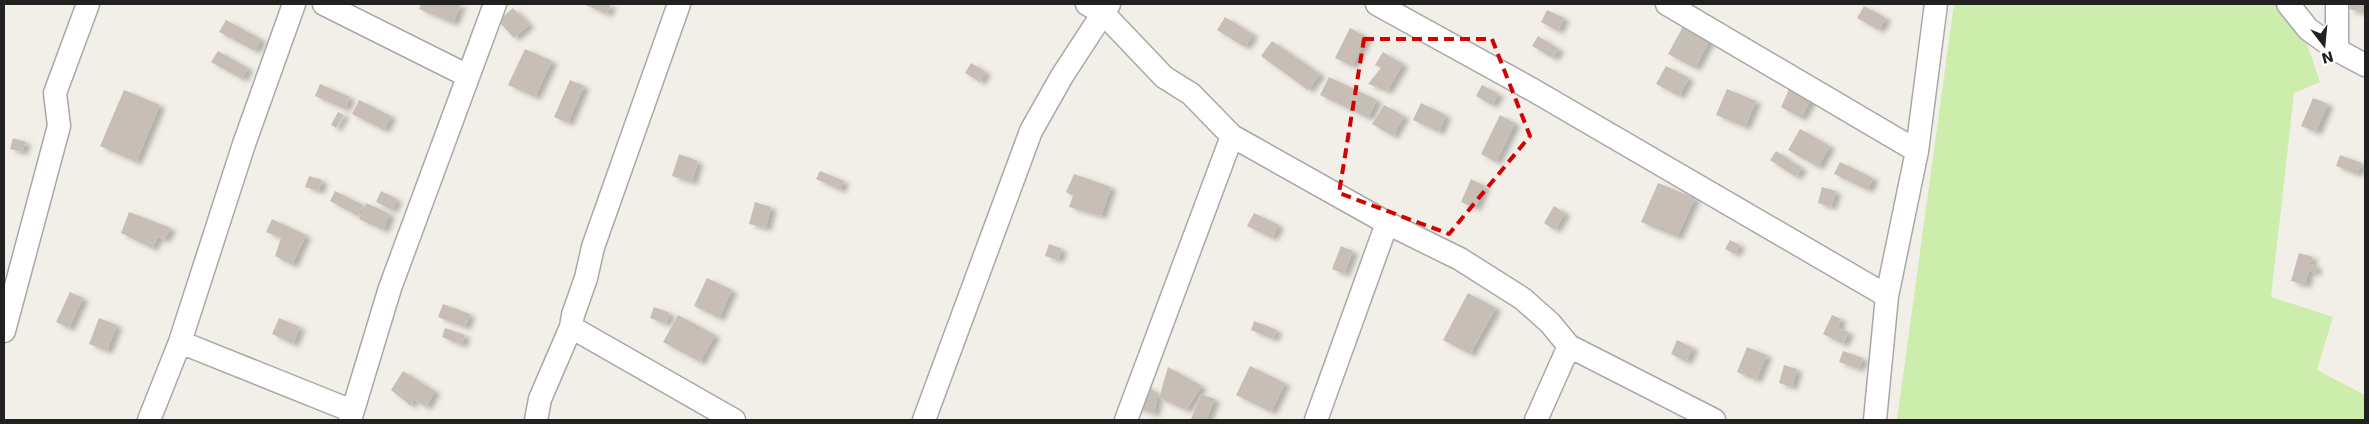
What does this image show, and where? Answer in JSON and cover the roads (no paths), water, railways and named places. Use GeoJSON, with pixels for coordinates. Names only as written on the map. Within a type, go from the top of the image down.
{"type":"FeatureCollection","features":[{"type":"Feature","properties":{"kind":"street"},"geometry":{"type":"LineString","coordinates":[[4,331],[58,126],[55,93],[88,4]]}},
{"type":"Feature","properties":{"kind":"street"},"geometry":{"type":"LineString","coordinates":[[149,420],[180,342],[244,144],[294,4]]}},
{"type":"Feature","properties":{"kind":"street"},"geometry":{"type":"LineString","coordinates":[[324,4],[468,76]]}},
{"type":"Feature","properties":{"kind":"street"},"geometry":{"type":"LineString","coordinates":[[180,342],[351,416],[390,288],[495,4]]}},
{"type":"Feature","properties":{"kind":"street"},"geometry":{"type":"LineString","coordinates":[[536,420],[540,399],[571,327],[572,315],[586,278],[593,247],[679,4]]}},
{"type":"Feature","properties":{"kind":"street"},"geometry":{"type":"LineString","coordinates":[[1377,4],[1541,95],[1887,296]]}},
{"type":"Feature","properties":{"kind":"street"},"geometry":{"type":"LineString","coordinates":[[1667,4],[1917,151]]}},
{"type":"Feature","properties":{"kind":"street"},"geometry":{"type":"LineString","coordinates":[[1875,420],[1887,296],[1917,151],[1936,4]]}},
{"type":"Feature","properties":{"kind":"street"},"geometry":{"type":"LineString","coordinates":[[2288,4],[2308,29],[2337,50],[2365,65]]}},
{"type":"Feature","properties":{"kind":"street"},"geometry":{"type":"LineString","coordinates":[[2337,4],[2337,50]]}},
{"type":"Feature","properties":{"kind":"street"},"geometry":{"type":"LineString","coordinates":[[924,420],[1031,130],[1100,7],[1164,78],[1191,94],[1232,136],[1387,223],[1460,259],[1524,299],[1550,323],[1569,346],[1714,420]]}},
{"type":"Feature","properties":{"kind":"street"},"geometry":{"type":"LineString","coordinates":[[1126,420],[1232,136]]}},
{"type":"Feature","properties":{"kind":"street"},"geometry":{"type":"LineString","coordinates":[[1316,420],[1387,223]]}},
{"type":"Feature","properties":{"kind":"street"},"geometry":{"type":"LineString","coordinates":[[571,327],[734,420]]}},
{"type":"Feature","properties":{"kind":"street"},"geometry":{"type":"LineString","coordinates":[[1536,420],[1569,346]]}}]}
